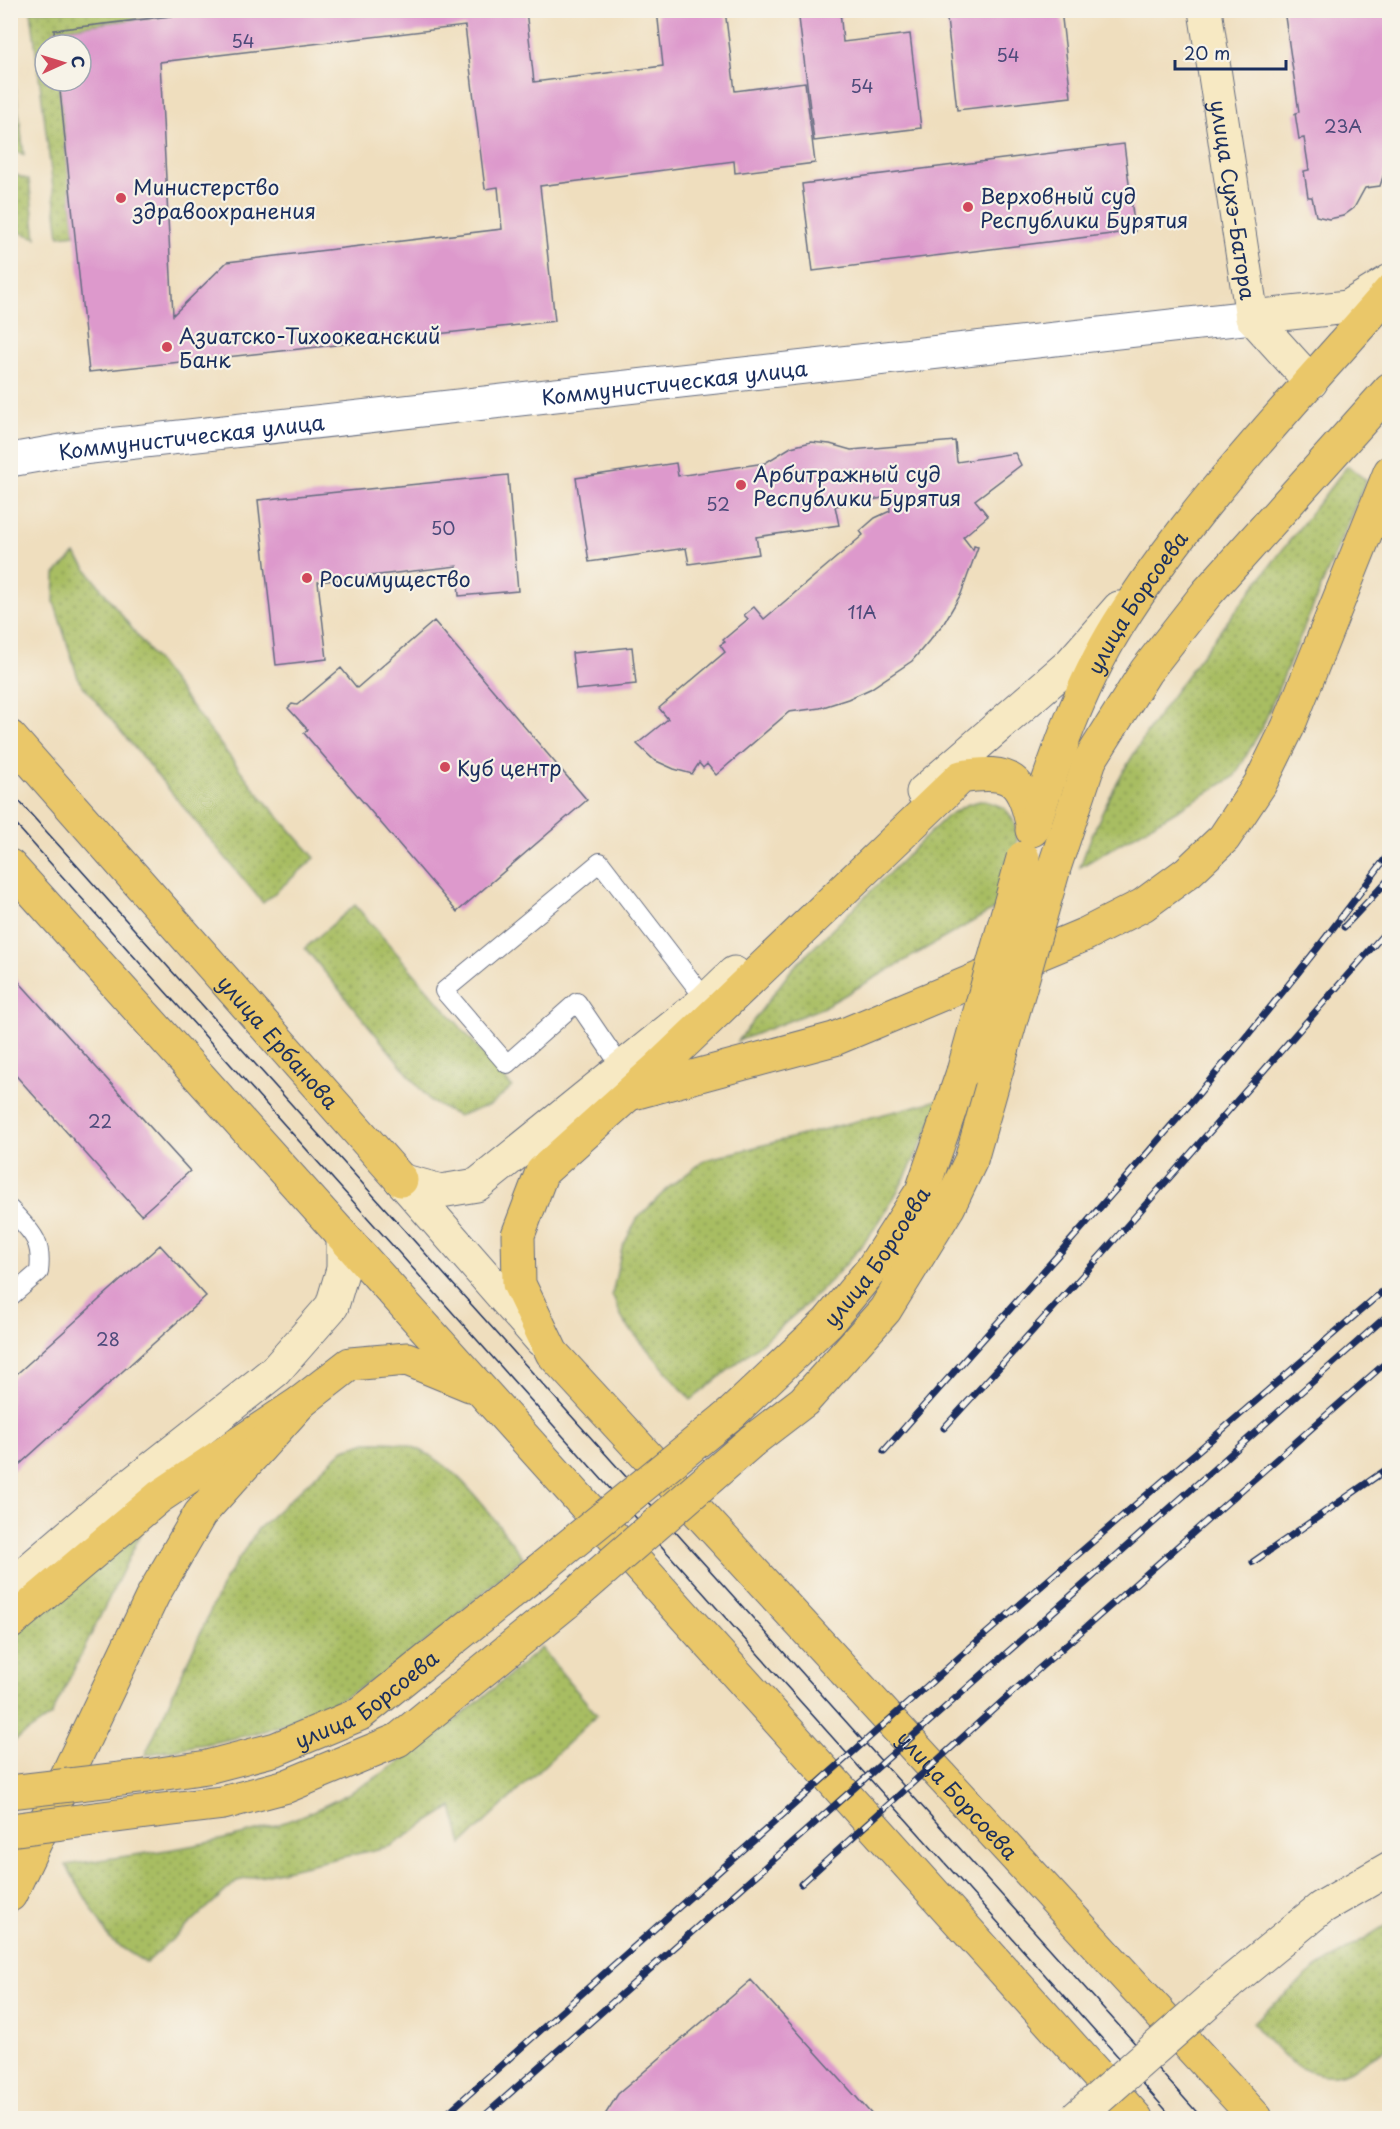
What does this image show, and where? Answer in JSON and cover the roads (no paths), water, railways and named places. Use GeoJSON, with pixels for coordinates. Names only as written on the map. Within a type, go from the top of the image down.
{"type":"FeatureCollection","features":[{"type":"Feature","properties":{"kind":"main road","name":"улица Сухэ-Батора"},"geometry":{"type":"LineString","coordinates":[[1205,10],[1252,317]]}},
{"type":"Feature","properties":{"kind":"main road"},"geometry":{"type":"LineString","coordinates":[[1252,317],[1348,307],[1389,280]]}},
{"type":"Feature","properties":{"kind":"main road","name":"улица Борсоева"},"geometry":{"type":"LineString","coordinates":[[10,1792],[207,1767],[276,1749],[360,1714],[732,1413],[828,1322],[872,1269],[922,1191],[963,1072],[1028,843],[1061,744],[1099,660],[1117,627],[1157,567],[1226,476],[1389,291]]}},
{"type":"Feature","properties":{"kind":"main road"},"geometry":{"type":"LineString","coordinates":[[1252,317],[1311,382]]}},
{"type":"Feature","properties":{"kind":"main road","name":"улица Борсоева"},"geometry":{"type":"LineString","coordinates":[[10,1830],[223,1803],[287,1786],[398,1740],[567,1602],[752,1441],[804,1401],[885,1310],[925,1249],[971,1160],[1054,868],[1090,760],[1146,671],[1207,593],[1389,389]]}},
{"type":"Feature","properties":{"kind":"main road","name":"улица Борсоева"},"geometry":{"type":"LineString","coordinates":[[625,1081],[834,1039],[1086,934],[1143,905],[1188,872],[1224,838],[1260,784],[1284,737],[1389,472]]}},
{"type":"Feature","properties":{"kind":"main road","name":"улица Борсоева"},"geometry":{"type":"LineString","coordinates":[[1157,567],[1070,664],[931,784],[706,1000],[625,1081],[542,1172],[518,1235],[519,1284],[552,1353],[1256,2118]]}},
{"type":"Feature","properties":{"kind":"main road","name":"улица Ербанова"},"geometry":{"type":"LineString","coordinates":[[15,738],[552,1353]]}},
{"type":"Feature","properties":{"kind":"main road","name":"улица Борсоева"},"geometry":{"type":"LineString","coordinates":[[401,1180],[441,1191],[477,1185],[625,1081],[660,1066],[961,777],[991,772],[1012,781],[1027,800],[1028,843]]}},
{"type":"Feature","properties":{"kind":"main road"},"geometry":{"type":"LineString","coordinates":[[10,866],[1136,2118]]}},
{"type":"Feature","properties":{"kind":"main road"},"geometry":{"type":"LineString","coordinates":[[10,1586],[99,1509],[275,1371],[333,1306],[343,1269],[343,1237]]}},
{"type":"Feature","properties":{"kind":"main road"},"geometry":{"type":"LineString","coordinates":[[10,1623],[159,1497],[301,1402],[350,1364],[407,1359],[479,1389]]}},
{"type":"Feature","properties":{"kind":"main road"},"geometry":{"type":"LineString","coordinates":[[10,1895],[153,1595],[200,1514],[301,1402]]}},
{"type":"Feature","properties":{"kind":"main road"},"geometry":{"type":"LineString","coordinates":[[1076,2118],[1228,1984],[1322,1908],[1389,1868]]}},
{"type":"Feature","properties":{"kind":"street","name":"Коммунистическая улица"},"geometry":{"type":"LineString","coordinates":[[10,460],[73,450],[508,399],[1252,317]]}},
{"type":"Feature","properties":{"kind":"lane"},"geometry":{"type":"LineString","coordinates":[[625,1081],[577,1002],[507,1064],[444,991],[600,862],[706,1000]]}},
{"type":"Feature","properties":{"kind":"lane"},"geometry":{"type":"LineString","coordinates":[[10,1209],[34,1235],[42,1253],[39,1272],[10,1297]]}},
{"type":"Feature","properties":{"kind":"tram line"},"geometry":{"type":"LineString","coordinates":[[10,791],[1202,2118]]}},
{"type":"Feature","properties":{"kind":"tram line"},"geometry":{"type":"LineString","coordinates":[[10,818],[1173,2118]]}},
{"type":"Feature","properties":{"kind":"railway"},"geometry":{"type":"LineString","coordinates":[[884,1451],[1208,1083],[1331,931],[1390,852]]}},
{"type":"Feature","properties":{"kind":"railway"},"geometry":{"type":"LineString","coordinates":[[1344,927],[1390,878]]}},
{"type":"Feature","properties":{"kind":"railway"},"geometry":{"type":"LineString","coordinates":[[944,1428],[1103,1253],[1390,927]]}},
{"type":"Feature","properties":{"kind":"railway"},"geometry":{"type":"LineString","coordinates":[[442,2118],[981,1638],[1390,1285]]}},
{"type":"Feature","properties":{"kind":"railway"},"geometry":{"type":"LineString","coordinates":[[482,2118],[1390,1313]]}},
{"type":"Feature","properties":{"kind":"railway"},"geometry":{"type":"LineString","coordinates":[[801,1884],[1016,1689],[1390,1359]]}},
{"type":"Feature","properties":{"kind":"railway"},"geometry":{"type":"LineString","coordinates":[[1253,1562],[1390,1467]]}},
{"type":"Feature","properties":{"kind":"place","name":"Министерство здравоохранения"},"geometry":{"type":"Point","coordinates":[121,198]}},
{"type":"Feature","properties":{"kind":"place","name":"Верховный суд Республики Бурятия"},"geometry":{"type":"Point","coordinates":[968,207]}},
{"type":"Feature","properties":{"kind":"place","name":"Азиатско-Тихоокеанский Банк"},"geometry":{"type":"Point","coordinates":[167,347]}},
{"type":"Feature","properties":{"kind":"place","name":"Арбитражный суд Республики Бурятия"},"geometry":{"type":"Point","coordinates":[741,485]}},
{"type":"Feature","properties":{"kind":"place","name":"Росимущество"},"geometry":{"type":"Point","coordinates":[307,578]}},
{"type":"Feature","properties":{"kind":"place","name":"Куб центр"},"geometry":{"type":"Point","coordinates":[445,767]}}]}
